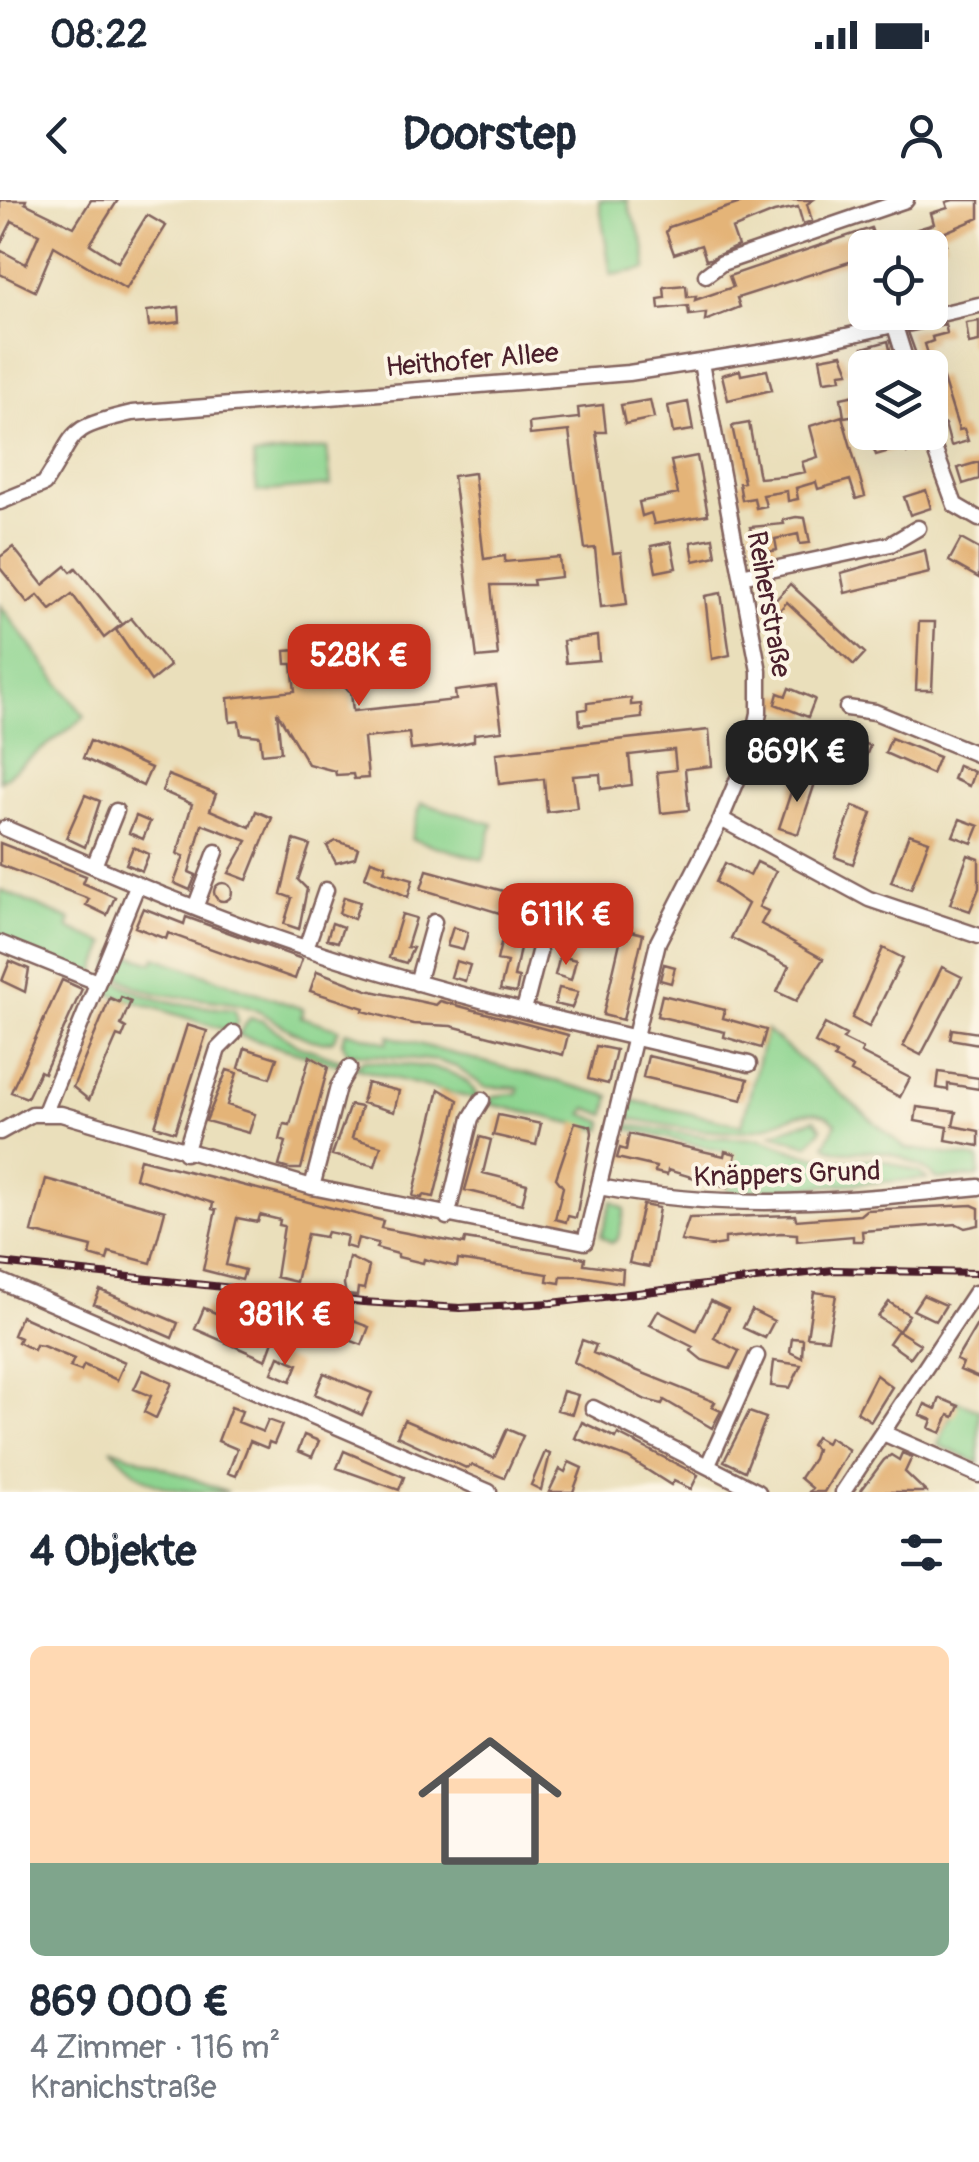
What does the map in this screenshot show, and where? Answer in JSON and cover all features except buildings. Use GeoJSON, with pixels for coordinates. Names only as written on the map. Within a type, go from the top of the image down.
{"type":"FeatureCollection","features":[{"type":"Feature","properties":{"kind":"street"},"geometry":{"type":"LineString","coordinates":[[706,275],[722,263],[902,201]]}},
{"type":"Feature","properties":{"kind":"street","name":"Heithofer Allee"},"geometry":{"type":"LineString","coordinates":[[948,312],[979,305]]}},
{"type":"Feature","properties":{"kind":"street","name":"Heithofer Allee"},"geometry":{"type":"LineString","coordinates":[[0,502],[44,484],[65,442],[82,428],[132,413],[629,373],[874,330]]}},
{"type":"Feature","properties":{"kind":"street","name":"Reiherstraße"},"geometry":{"type":"LineString","coordinates":[[447,1217],[585,1242],[658,942],[721,819],[748,756],[759,713],[759,670],[701,363]]}},
{"type":"Feature","properties":{"kind":"street"},"geometry":{"type":"LineString","coordinates":[[934,450],[954,505],[979,519]]}},
{"type":"Feature","properties":{"kind":"street"},"geometry":{"type":"LineString","coordinates":[[742,576],[890,544],[918,528]]}},
{"type":"Feature","properties":{"kind":"street"},"geometry":{"type":"LineString","coordinates":[[847,708],[875,712],[979,755]]}},
{"type":"Feature","properties":{"kind":"street"},"geometry":{"type":"LineString","coordinates":[[94,866],[116,811]]}},
{"type":"Feature","properties":{"kind":"street"},"geometry":{"type":"LineString","coordinates":[[721,819],[869,899],[979,936]]}},
{"type":"Feature","properties":{"kind":"street"},"geometry":{"type":"LineString","coordinates":[[5,828],[137,886],[306,948],[417,983],[749,1064]]}},
{"type":"Feature","properties":{"kind":"street"},"geometry":{"type":"LineString","coordinates":[[195,908],[216,852]]}},
{"type":"Feature","properties":{"kind":"street"},"geometry":{"type":"LineString","coordinates":[[45,1112],[137,886]]}},
{"type":"Feature","properties":{"kind":"street"},"geometry":{"type":"LineString","coordinates":[[306,948],[326,890]]}},
{"type":"Feature","properties":{"kind":"street"},"geometry":{"type":"LineString","coordinates":[[417,983],[434,922]]}},
{"type":"Feature","properties":{"kind":"street"},"geometry":{"type":"LineString","coordinates":[[0,943],[97,982]]}},
{"type":"Feature","properties":{"kind":"street"},"geometry":{"type":"LineString","coordinates":[[524,1010],[539,952]]}},
{"type":"Feature","properties":{"kind":"street"},"geometry":{"type":"LineString","coordinates":[[184,1152],[218,1049],[234,1033]]}},
{"type":"Feature","properties":{"kind":"street"},"geometry":{"type":"LineString","coordinates":[[312,1187],[338,1086],[349,1068]]}},
{"type":"Feature","properties":{"kind":"street"},"geometry":{"type":"LineString","coordinates":[[0,1132],[45,1112],[312,1187],[447,1217],[471,1118],[482,1100]]}},
{"type":"Feature","properties":{"kind":"street","name":"Knäppers Grund"},"geometry":{"type":"LineString","coordinates":[[598,1187],[676,1201],[752,1204],[979,1186]]}},
{"type":"Feature","properties":{"kind":"street"},"geometry":{"type":"LineString","coordinates":[[0,1281],[489,1492]]}},
{"type":"Feature","properties":{"kind":"street"},"geometry":{"type":"LineString","coordinates":[[843,1492],[975,1293]]}},
{"type":"Feature","properties":{"kind":"street"},"geometry":{"type":"LineString","coordinates":[[708,1466],[757,1356]]}},
{"type":"Feature","properties":{"kind":"street"},"geometry":{"type":"LineString","coordinates":[[593,1408],[758,1492]]}},
{"type":"Feature","properties":{"kind":"street"},"geometry":{"type":"LineString","coordinates":[[883,1433],[979,1475]]}},
{"type":"Feature","properties":{"kind":"green space"},"geometry":{"type":"Polygon","coordinates":[[[599,200],[627,200],[642,240],[646,269],[611,275],[599,200]]]}},
{"type":"Feature","properties":{"kind":"green space"},"geometry":{"type":"Polygon","coordinates":[[[327,448],[331,485],[257,492],[253,456],[327,448]]]}},
{"type":"Feature","properties":{"kind":"green space"},"geometry":{"type":"Polygon","coordinates":[[[0,605],[85,717],[0,781],[0,605]]]}},
{"type":"Feature","properties":{"kind":"green space"},"geometry":{"type":"Polygon","coordinates":[[[421,803],[493,824],[483,860],[411,839],[421,803]]]}},
{"type":"Feature","properties":{"kind":"green space"},"geometry":{"type":"Polygon","coordinates":[[[0,890],[71,920],[68,928],[106,944],[93,978],[0,941],[0,890]]]}},
{"type":"Feature","properties":{"kind":"green space"},"geometry":{"type":"Polygon","coordinates":[[[117,951],[153,963],[155,957],[303,1009],[301,1017],[339,1029],[333,1040],[312,1040],[248,1007],[138,987],[110,966],[117,951]]]}},
{"type":"Feature","properties":{"kind":"green space"},"geometry":{"type":"Polygon","coordinates":[[[107,974],[152,997],[235,1010],[238,1021],[232,1032],[101,991],[107,974]]]}},
{"type":"Feature","properties":{"kind":"green space"},"geometry":{"type":"Polygon","coordinates":[[[250,1018],[263,1021],[297,1045],[343,1061],[346,1067],[238,1035],[250,1018]]]}},
{"type":"Feature","properties":{"kind":"green space"},"geometry":{"type":"Polygon","coordinates":[[[766,1030],[905,1148],[979,1159],[979,1176],[937,1179],[916,1164],[888,1154],[831,1148],[825,1145],[836,1123],[817,1113],[797,1115],[757,1129],[724,1132],[626,1118],[630,1100],[742,1125],[766,1030]]]}},
{"type":"Feature","properties":{"kind":"green space"},"geometry":{"type":"Polygon","coordinates":[[[346,1031],[387,1043],[389,1036],[610,1096],[606,1115],[587,1108],[583,1114],[604,1122],[602,1130],[486,1103],[494,1096],[518,1093],[519,1088],[485,1087],[456,1067],[438,1061],[348,1053],[342,1042],[346,1031]]]}},
{"type":"Feature","properties":{"kind":"green space"},"geometry":{"type":"Polygon","coordinates":[[[364,1060],[446,1071],[471,1087],[478,1100],[354,1068],[364,1060]]]}},
{"type":"Feature","properties":{"kind":"green space"},"geometry":{"type":"Polygon","coordinates":[[[815,1119],[822,1129],[808,1145],[772,1134],[815,1119]]]}},
{"type":"Feature","properties":{"kind":"green space"},"geometry":{"type":"Polygon","coordinates":[[[625,1124],[706,1137],[762,1139],[806,1155],[845,1161],[876,1158],[919,1172],[927,1179],[727,1192],[735,1154],[624,1128],[625,1124]]]}},
{"type":"Feature","properties":{"kind":"green space"},"geometry":{"type":"Polygon","coordinates":[[[612,1201],[625,1209],[618,1239],[612,1243],[601,1236],[612,1201]]]}},
{"type":"Feature","properties":{"kind":"green space"},"geometry":{"type":"Polygon","coordinates":[[[957,1401],[979,1410],[979,1463],[938,1445],[957,1401]]]}},
{"type":"Feature","properties":{"kind":"green space"},"geometry":{"type":"Polygon","coordinates":[[[111,1448],[228,1492],[162,1486],[138,1473],[111,1448]]]}},
{"type":"Feature","properties":{"kind":"railway"},"geometry":{"type":"LineString","coordinates":[[0,1263],[363,1302],[460,1308],[552,1303],[833,1270],[979,1273]]}}]}
